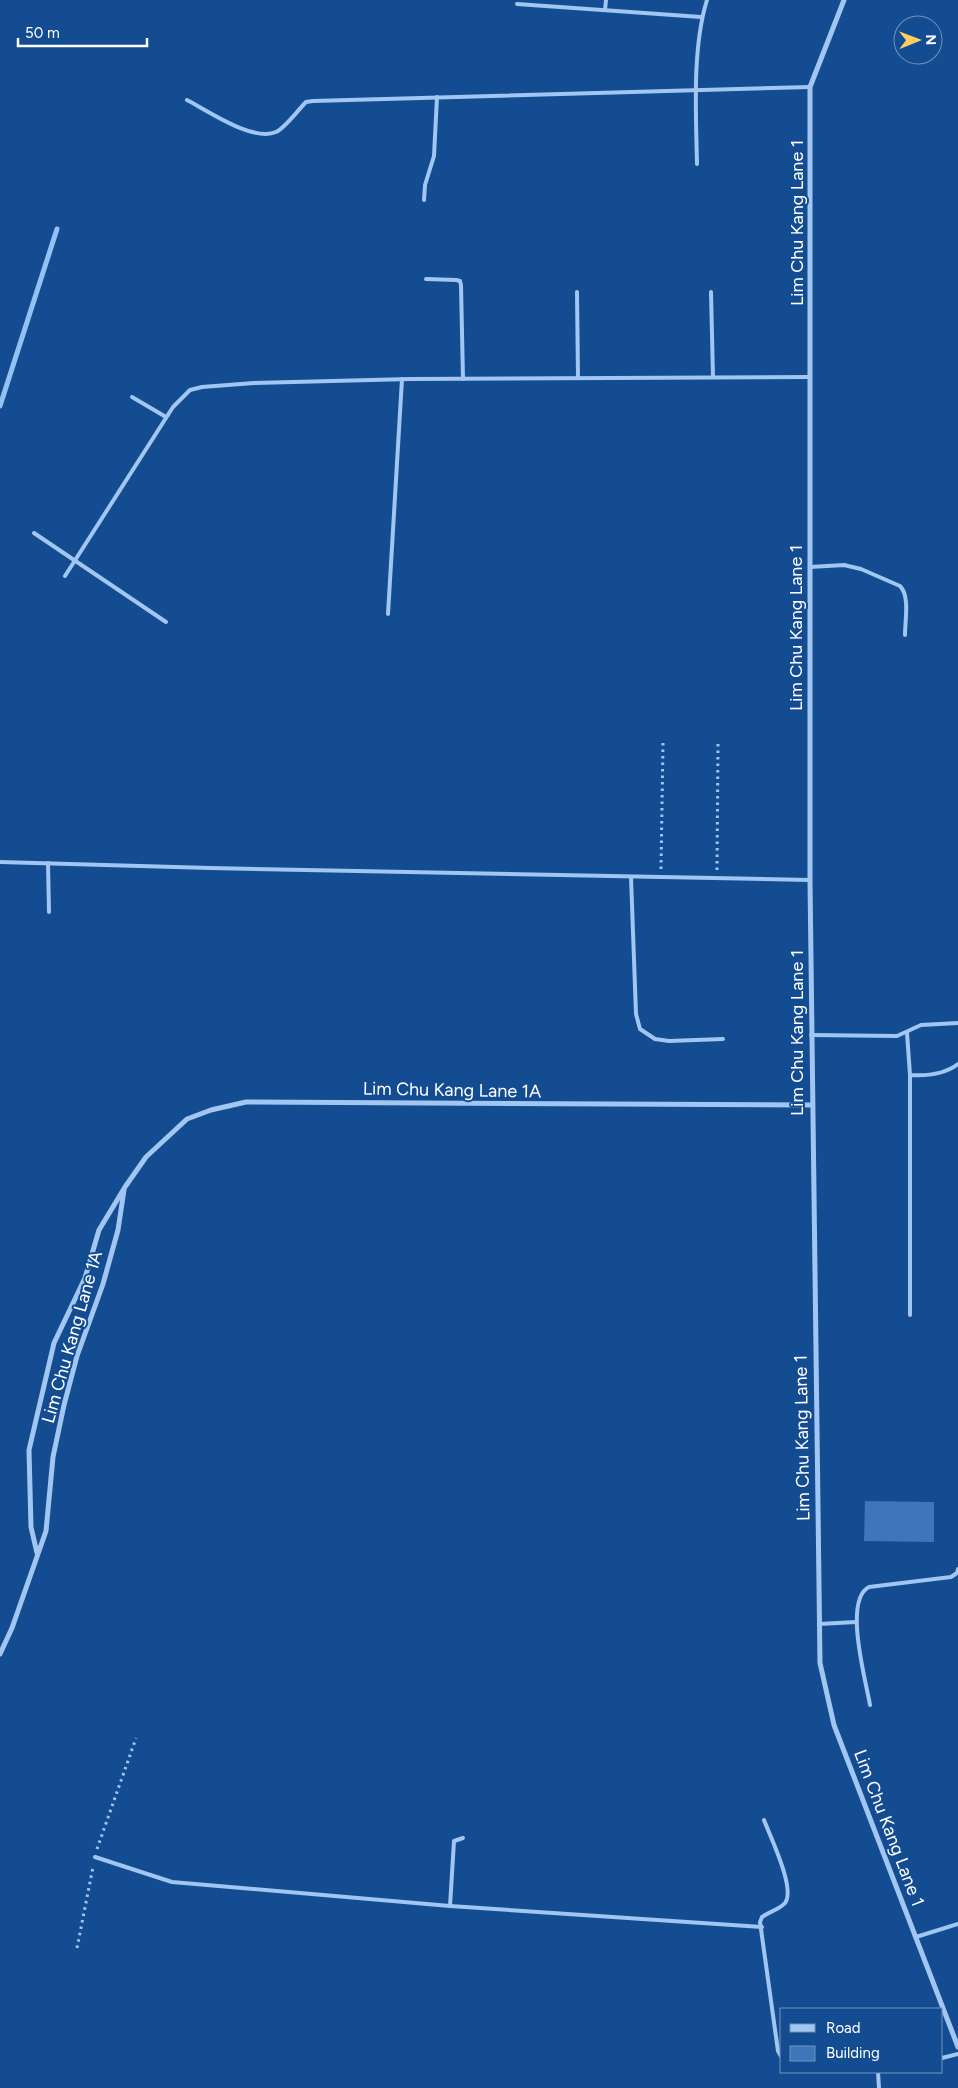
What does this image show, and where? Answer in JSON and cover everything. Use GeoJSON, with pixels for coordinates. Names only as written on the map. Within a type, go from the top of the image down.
{"type":"FeatureCollection","features":[{"type":"Feature","properties":{"kind":"street","name":"Lim Chu Kang Lane 1"},"geometry":{"type":"LineString","coordinates":[[844,0],[810,87],[811,1105],[820,1663],[834,1725],[958,2047]]}},
{"type":"Feature","properties":{"kind":"street","name":"Lim Chu Kang Lane 1A"},"geometry":{"type":"LineString","coordinates":[[37,1553],[31,1527],[29,1450],[54,1343],[85,1278],[99,1230],[125,1187],[146,1158],[187,1119],[212,1110],[246,1102],[811,1105]]}},
{"type":"Feature","properties":{"kind":"street","name":"Lim Chu Kang Lane 1A"},"geometry":{"type":"LineString","coordinates":[[0,1654],[12,1628],[46,1531],[53,1457],[64,1405],[77,1356],[103,1284],[118,1230],[125,1187]]}},
{"type":"Feature","properties":{"kind":"lane"},"geometry":{"type":"LineString","coordinates":[[605,10],[606,0]]}},
{"type":"Feature","properties":{"kind":"lane"},"geometry":{"type":"LineString","coordinates":[[697,164],[696,90],[701,17],[706,0]]}},
{"type":"Feature","properties":{"kind":"lane"},"geometry":{"type":"LineString","coordinates":[[517,4],[701,17]]}},
{"type":"Feature","properties":{"kind":"lane"},"geometry":{"type":"LineString","coordinates":[[187,100],[240,128],[261,135],[278,131],[306,102],[810,87]]}},
{"type":"Feature","properties":{"kind":"lane"},"geometry":{"type":"LineString","coordinates":[[424,200],[425,185],[434,156],[437,98]]}},
{"type":"Feature","properties":{"kind":"lane"},"geometry":{"type":"LineString","coordinates":[[426,279],[456,280],[460,281],[462,285],[463,379]]}},
{"type":"Feature","properties":{"kind":"lane"},"geometry":{"type":"LineString","coordinates":[[577,292],[578,378]]}},
{"type":"Feature","properties":{"kind":"lane"},"geometry":{"type":"LineString","coordinates":[[711,292],[713,377]]}},
{"type":"Feature","properties":{"kind":"lane"},"geometry":{"type":"LineString","coordinates":[[65,576],[166,417],[180,398],[190,390],[202,387],[254,383],[402,379],[810,377]]}},
{"type":"Feature","properties":{"kind":"lane"},"geometry":{"type":"LineString","coordinates":[[388,614],[402,379]]}},
{"type":"Feature","properties":{"kind":"lane"},"geometry":{"type":"LineString","coordinates":[[132,397],[166,417]]}},
{"type":"Feature","properties":{"kind":"lane"},"geometry":{"type":"LineString","coordinates":[[34,533],[166,622]]}},
{"type":"Feature","properties":{"kind":"lane"},"geometry":{"type":"LineString","coordinates":[[810,567],[844,564],[861,569],[900,586],[905,590],[905,635]]}},
{"type":"Feature","properties":{"kind":"lane"},"geometry":{"type":"LineString","coordinates":[[0,862],[810,880]]}},
{"type":"Feature","properties":{"kind":"lane"},"geometry":{"type":"LineString","coordinates":[[48,864],[49,912]]}},
{"type":"Feature","properties":{"kind":"lane"},"geometry":{"type":"LineString","coordinates":[[631,877],[636,1014],[640,1029],[655,1039],[669,1041],[723,1038]]}},
{"type":"Feature","properties":{"kind":"lane"},"geometry":{"type":"LineString","coordinates":[[811,1035],[898,1036],[921,1025],[958,1023]]}},
{"type":"Feature","properties":{"kind":"lane"},"geometry":{"type":"LineString","coordinates":[[907,1033],[910,1076],[910,1315]]}},
{"type":"Feature","properties":{"kind":"lane"},"geometry":{"type":"LineString","coordinates":[[910,1076],[924,1076],[950,1070],[958,1064]]}},
{"type":"Feature","properties":{"kind":"lane"},"geometry":{"type":"LineString","coordinates":[[870,1705],[856,1622],[858,1603],[865,1589],[869,1586],[951,1577],[957,1573],[958,1569]]}},
{"type":"Feature","properties":{"kind":"lane"},"geometry":{"type":"LineString","coordinates":[[819,1624],[856,1622]]}},
{"type":"Feature","properties":{"kind":"lane"},"geometry":{"type":"LineString","coordinates":[[764,1820],[787,1879],[788,1898],[784,1904],[762,1917],[778,2051],[780,2054]]}},
{"type":"Feature","properties":{"kind":"lane"},"geometry":{"type":"LineString","coordinates":[[450,1906],[454,1841],[463,1838]]}},
{"type":"Feature","properties":{"kind":"lane"},"geometry":{"type":"LineString","coordinates":[[95,1857],[172,1882],[450,1906],[762,1927]]}},
{"type":"Feature","properties":{"kind":"lane"},"geometry":{"type":"LineString","coordinates":[[916,1937],[958,1924]]}},
{"type":"Feature","properties":{"kind":"lane"},"geometry":{"type":"LineString","coordinates":[[943,2058],[958,2054]]}},
{"type":"Feature","properties":{"kind":"lane"},"geometry":{"type":"LineString","coordinates":[[878,2073],[879,2088]]}},
{"type":"Feature","properties":{"kind":"path"},"geometry":{"type":"LineString","coordinates":[[661,877],[662,743]]}},
{"type":"Feature","properties":{"kind":"path"},"geometry":{"type":"LineString","coordinates":[[717,878],[718,744]]}},
{"type":"Feature","properties":{"kind":"path"},"geometry":{"type":"LineString","coordinates":[[77,1948],[95,1857],[136,1738]]}},
{"type":"Feature","properties":{"kind":"building"},"geometry":{"type":"Polygon","coordinates":[[[865,1501],[934,1502],[934,1542],[864,1541],[865,1501]]]}},
{"type":"Feature","properties":{"kind":"waterway"},"geometry":{"type":"LineString","coordinates":[[0,406],[57,229]]}}]}
